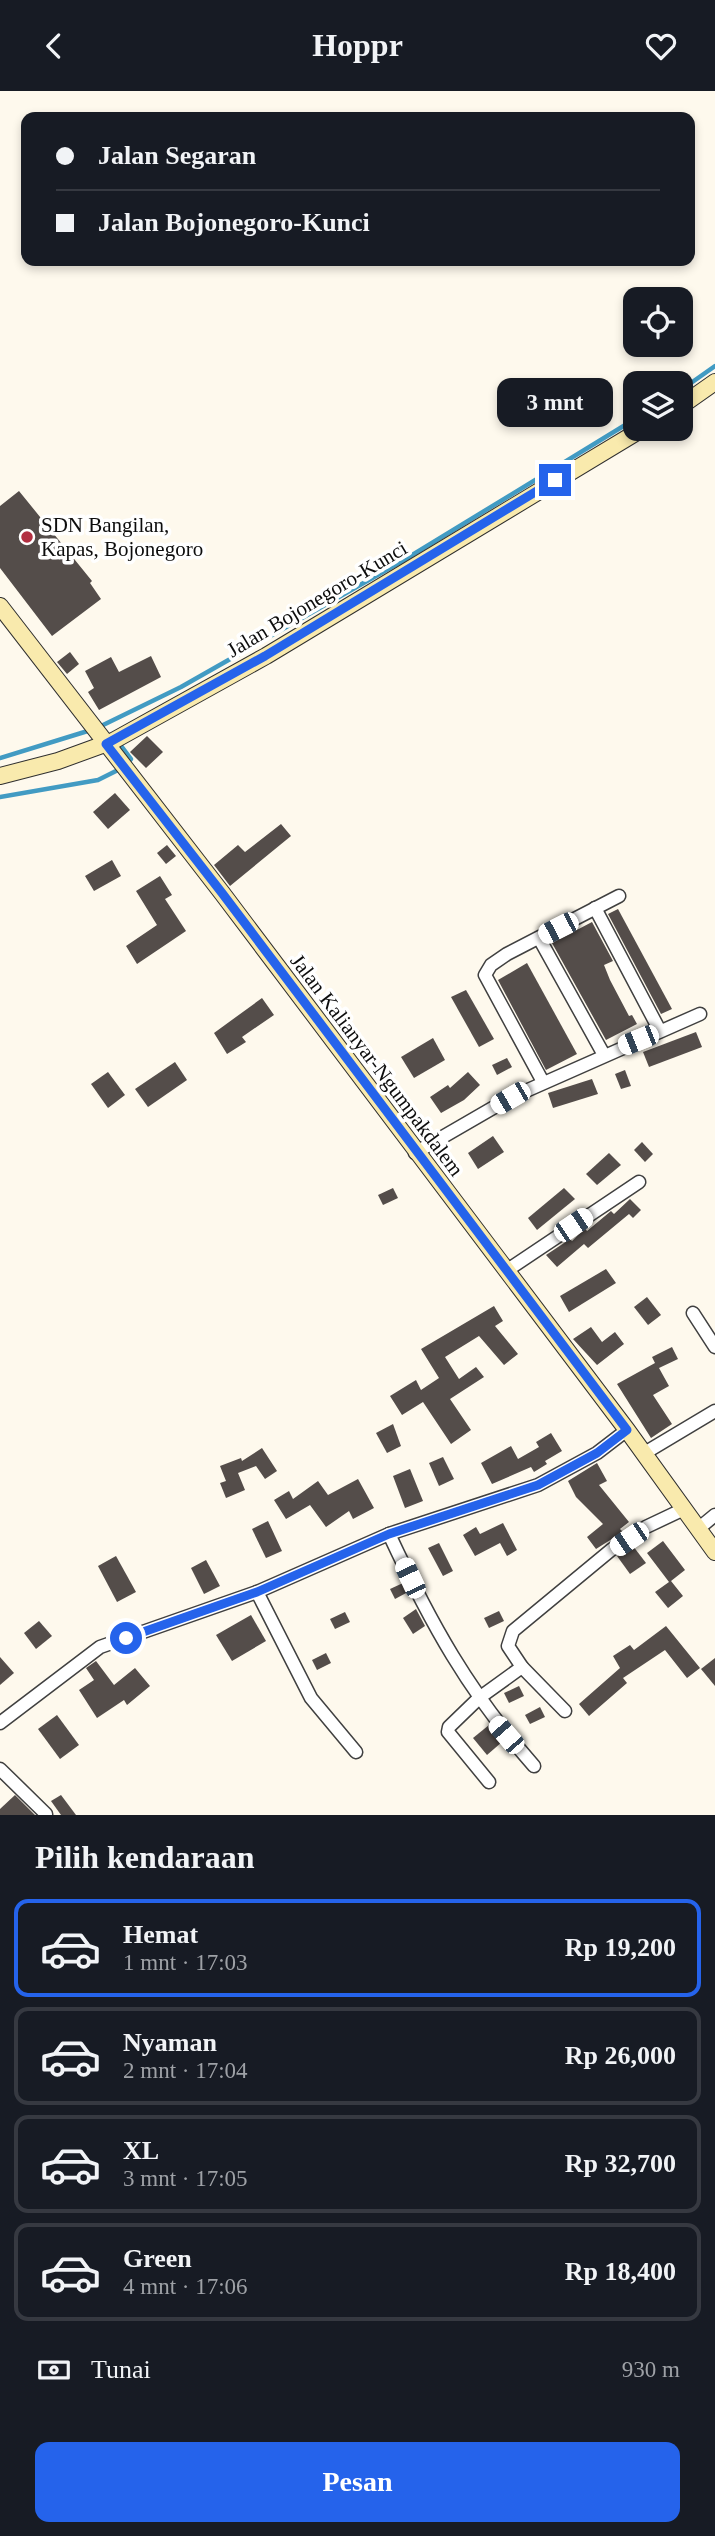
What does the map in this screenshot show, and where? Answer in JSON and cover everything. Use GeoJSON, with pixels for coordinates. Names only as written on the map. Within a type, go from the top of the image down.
{"type":"FeatureCollection","features":[{"type":"Feature","properties":{"kind":"street"},"geometry":{"type":"LineString","coordinates":[[693,398],[715,383]]}},
{"type":"Feature","properties":{"kind":"street","name":"Jalan Bojonegoro-Kunci"},"geometry":{"type":"LineString","coordinates":[[0,776],[58,761],[265,656],[623,440]]}},
{"type":"Feature","properties":{"kind":"street","name":"Jalan Kalianyar-Ngumpakdalem"},"geometry":{"type":"LineString","coordinates":[[0,606],[106,735],[124,767],[627,1430],[715,1552]]}},
{"type":"Feature","properties":{"kind":"street"},"geometry":{"type":"LineString","coordinates":[[543,1082],[485,975],[491,965],[507,954],[619,896]]}},
{"type":"Feature","properties":{"kind":"street"},"geometry":{"type":"LineString","coordinates":[[595,908],[660,1031]]}},
{"type":"Feature","properties":{"kind":"street"},"geometry":{"type":"LineString","coordinates":[[539,937],[604,1055]]}},
{"type":"Feature","properties":{"kind":"street"},"geometry":{"type":"LineString","coordinates":[[415,1153],[510,1098],[700,1014]]}},
{"type":"Feature","properties":{"kind":"street"},"geometry":{"type":"LineString","coordinates":[[506,1271],[639,1182]]}},
{"type":"Feature","properties":{"kind":"street"},"geometry":{"type":"LineString","coordinates":[[693,1313],[715,1347]]}},
{"type":"Feature","properties":{"kind":"street"},"geometry":{"type":"LineString","coordinates":[[643,1454],[715,1411]]}},
{"type":"Feature","properties":{"kind":"street"},"geometry":{"type":"LineString","coordinates":[[0,1723],[100,1647],[257,1592],[389,1534],[538,1485],[597,1453],[627,1430]]}},
{"type":"Feature","properties":{"kind":"street"},"geometry":{"type":"LineString","coordinates":[[565,1711],[522,1667],[508,1646],[513,1631],[611,1551],[646,1527],[684,1509]]}},
{"type":"Feature","properties":{"kind":"street"},"geometry":{"type":"LineString","coordinates":[[698,1529],[715,1515]]}},
{"type":"Feature","properties":{"kind":"street"},"geometry":{"type":"LineString","coordinates":[[389,1534],[430,1622],[492,1719],[534,1766]]}},
{"type":"Feature","properties":{"kind":"street"},"geometry":{"type":"LineString","coordinates":[[257,1592],[311,1698],[356,1752]]}},
{"type":"Feature","properties":{"kind":"street"},"geometry":{"type":"LineString","coordinates":[[489,1781],[448,1731],[452,1722],[479,1698],[522,1667]]}},
{"type":"Feature","properties":{"kind":"street"},"geometry":{"type":"LineString","coordinates":[[0,1769],[46,1814]]}},
{"type":"Feature","properties":{"kind":"building","name":"SDN Bangilan, Kapas, Bojonegoro"},"geometry":{"type":"Polygon","coordinates":[[[19,491],[92,581],[90,583],[101,599],[52,636],[0,568],[0,506],[19,491]]]}},
{"type":"Feature","properties":{"kind":"building"},"geometry":{"type":"Polygon","coordinates":[[[70,652],[79,664],[67,674],[57,662],[70,652]]]}},
{"type":"Feature","properties":{"kind":"building"},"geometry":{"type":"Polygon","coordinates":[[[151,656],[161,677],[99,710],[88,692],[94,688],[85,671],[111,657],[119,672],[151,656]]]}},
{"type":"Feature","properties":{"kind":"building"},"geometry":{"type":"Polygon","coordinates":[[[147,736],[163,752],[146,768],[130,752],[147,736]]]}},
{"type":"Feature","properties":{"kind":"building"},"geometry":{"type":"Polygon","coordinates":[[[115,793],[130,810],[108,829],[93,812],[115,793]]]}},
{"type":"Feature","properties":{"kind":"building"},"geometry":{"type":"Polygon","coordinates":[[[281,824],[291,836],[230,886],[214,865],[238,845],[245,852],[281,824]]]}},
{"type":"Feature","properties":{"kind":"building"},"geometry":{"type":"Polygon","coordinates":[[[167,845],[176,856],[166,864],[157,853],[167,845]]]}},
{"type":"Feature","properties":{"kind":"building"},"geometry":{"type":"Polygon","coordinates":[[[112,860],[121,876],[94,891],[85,876],[112,860]]]}},
{"type":"Feature","properties":{"kind":"building"},"geometry":{"type":"Polygon","coordinates":[[[160,876],[172,895],[165,899],[186,931],[137,964],[126,946],[157,925],[136,891],[160,876]]]}},
{"type":"Feature","properties":{"kind":"building"},"geometry":{"type":"Polygon","coordinates":[[[618,909],[672,1009],[661,1014],[608,914],[618,909]]]}},
{"type":"Feature","properties":{"kind":"building"},"geometry":{"type":"Polygon","coordinates":[[[592,922],[613,961],[604,965],[610,980],[629,1016],[632,1015],[637,1024],[606,1040],[552,943],[592,922]]]}},
{"type":"Feature","properties":{"kind":"building"},"geometry":{"type":"Polygon","coordinates":[[[527,963],[577,1054],[546,1070],[498,980],[527,963]]]}},
{"type":"Feature","properties":{"kind":"building"},"geometry":{"type":"Polygon","coordinates":[[[466,990],[494,1039],[479,1047],[451,997],[466,990]]]}},
{"type":"Feature","properties":{"kind":"building"},"geometry":{"type":"Polygon","coordinates":[[[262,998],[274,1015],[242,1037],[246,1042],[227,1054],[214,1033],[262,998]]]}},
{"type":"Feature","properties":{"kind":"building"},"geometry":{"type":"Polygon","coordinates":[[[696,1032],[702,1047],[649,1067],[643,1052],[696,1032]]]}},
{"type":"Feature","properties":{"kind":"building"},"geometry":{"type":"Polygon","coordinates":[[[433,1038],[445,1060],[414,1078],[401,1057],[433,1038]]]}},
{"type":"Feature","properties":{"kind":"building"},"geometry":{"type":"Polygon","coordinates":[[[507,1058],[512,1067],[497,1075],[492,1065],[507,1058]]]}},
{"type":"Feature","properties":{"kind":"building"},"geometry":{"type":"Polygon","coordinates":[[[175,1062],[187,1080],[148,1107],[135,1089],[175,1062]]]}},
{"type":"Feature","properties":{"kind":"building"},"geometry":{"type":"Polygon","coordinates":[[[625,1070],[631,1086],[621,1089],[615,1074],[625,1070]]]}},
{"type":"Feature","properties":{"kind":"building"},"geometry":{"type":"Polygon","coordinates":[[[108,1072],[125,1095],[108,1108],[91,1084],[108,1072]]]}},
{"type":"Feature","properties":{"kind":"building"},"geometry":{"type":"Polygon","coordinates":[[[468,1072],[480,1085],[464,1100],[441,1113],[430,1097],[448,1085],[450,1088],[468,1072]]]}},
{"type":"Feature","properties":{"kind":"building"},"geometry":{"type":"Polygon","coordinates":[[[592,1079],[598,1094],[553,1108],[548,1093],[592,1079]]]}},
{"type":"Feature","properties":{"kind":"building"},"geometry":{"type":"Polygon","coordinates":[[[493,1136],[504,1152],[478,1169],[468,1153],[493,1136]]]}},
{"type":"Feature","properties":{"kind":"building"},"geometry":{"type":"Polygon","coordinates":[[[642,1142],[653,1154],[645,1162],[634,1150],[642,1142]]]}},
{"type":"Feature","properties":{"kind":"building"},"geometry":{"type":"Polygon","coordinates":[[[609,1153],[621,1165],[597,1185],[586,1174],[609,1153]]]}},
{"type":"Feature","properties":{"kind":"building"},"geometry":{"type":"Polygon","coordinates":[[[393,1188],[398,1198],[383,1205],[378,1195],[393,1188]]]}},
{"type":"Feature","properties":{"kind":"building"},"geometry":{"type":"Polygon","coordinates":[[[564,1188],[575,1199],[537,1230],[528,1218],[564,1188]]]}},
{"type":"Feature","properties":{"kind":"building"},"geometry":{"type":"Polygon","coordinates":[[[630,1199],[641,1210],[633,1218],[629,1214],[588,1248],[584,1244],[557,1267],[546,1255],[570,1239],[572,1241],[585,1228],[587,1231],[611,1211],[614,1214],[630,1199]]]}},
{"type":"Feature","properties":{"kind":"building"},"geometry":{"type":"Polygon","coordinates":[[[606,1269],[616,1283],[569,1312],[560,1296],[606,1269]]]}},
{"type":"Feature","properties":{"kind":"building"},"geometry":{"type":"Polygon","coordinates":[[[647,1297],[661,1315],[648,1325],[634,1307],[647,1297]]]}},
{"type":"Feature","properties":{"kind":"building"},"geometry":{"type":"Polygon","coordinates":[[[494,1306],[503,1321],[495,1326],[518,1354],[504,1365],[479,1336],[445,1357],[459,1379],[476,1367],[484,1377],[450,1399],[471,1430],[451,1444],[423,1402],[402,1415],[390,1396],[416,1380],[421,1390],[439,1378],[421,1349],[494,1306]]]}},
{"type":"Feature","properties":{"kind":"building"},"geometry":{"type":"Polygon","coordinates":[[[591,1327],[602,1342],[615,1332],[624,1344],[597,1365],[573,1339],[591,1327]]]}},
{"type":"Feature","properties":{"kind":"building"},"geometry":{"type":"Polygon","coordinates":[[[672,1347],[678,1359],[659,1368],[669,1386],[653,1395],[672,1424],[651,1438],[617,1384],[655,1363],[652,1357],[672,1347]]]}},
{"type":"Feature","properties":{"kind":"building"},"geometry":{"type":"Polygon","coordinates":[[[393,1424],[401,1446],[387,1453],[376,1433],[393,1424]]]}},
{"type":"Feature","properties":{"kind":"building"},"geometry":{"type":"Polygon","coordinates":[[[551,1433],[562,1451],[545,1461],[547,1464],[534,1472],[531,1467],[492,1484],[481,1463],[511,1446],[518,1459],[539,1447],[536,1442],[551,1433]]]}},
{"type":"Feature","properties":{"kind":"building"},"geometry":{"type":"Polygon","coordinates":[[[262,1448],[277,1471],[265,1479],[256,1466],[238,1473],[245,1490],[226,1498],[220,1483],[226,1481],[220,1466],[241,1458],[242,1461],[262,1448]]]}},
{"type":"Feature","properties":{"kind":"building"},"geometry":{"type":"Polygon","coordinates":[[[443,1457],[454,1479],[439,1486],[429,1463],[443,1457]]]}},
{"type":"Feature","properties":{"kind":"building"},"geometry":{"type":"Polygon","coordinates":[[[597,1463],[607,1481],[599,1485],[629,1522],[620,1529],[623,1532],[596,1549],[587,1537],[603,1524],[576,1497],[568,1481],[597,1463]]]}},
{"type":"Feature","properties":{"kind":"building"},"geometry":{"type":"Polygon","coordinates":[[[410,1469],[423,1501],[405,1508],[393,1476],[410,1469]]]}},
{"type":"Feature","properties":{"kind":"building"},"geometry":{"type":"Polygon","coordinates":[[[358,1479],[374,1508],[353,1519],[349,1511],[326,1527],[310,1505],[286,1519],[274,1500],[289,1491],[293,1499],[318,1481],[328,1495],[358,1479]]]}},
{"type":"Feature","properties":{"kind":"building"},"geometry":{"type":"Polygon","coordinates":[[[268,1521],[282,1551],[266,1558],[252,1529],[268,1521]]]}},
{"type":"Feature","properties":{"kind":"building"},"geometry":{"type":"Polygon","coordinates":[[[503,1523],[517,1550],[507,1556],[500,1543],[475,1556],[463,1535],[476,1527],[480,1534],[503,1523]]]}},
{"type":"Feature","properties":{"kind":"building"},"geometry":{"type":"Polygon","coordinates":[[[663,1541],[685,1570],[671,1581],[683,1596],[668,1608],[655,1592],[669,1582],[647,1553],[663,1541]]]}},
{"type":"Feature","properties":{"kind":"building"},"geometry":{"type":"Polygon","coordinates":[[[439,1543],[453,1571],[443,1576],[428,1548],[439,1543]]]}},
{"type":"Feature","properties":{"kind":"building"},"geometry":{"type":"Polygon","coordinates":[[[633,1546],[646,1563],[630,1574],[617,1556],[633,1546]]]}},
{"type":"Feature","properties":{"kind":"building"},"geometry":{"type":"Polygon","coordinates":[[[116,1556],[136,1592],[117,1602],[98,1566],[116,1556]]]}},
{"type":"Feature","properties":{"kind":"building"},"geometry":{"type":"Polygon","coordinates":[[[206,1560],[220,1586],[204,1594],[191,1568],[206,1560]]]}},
{"type":"Feature","properties":{"kind":"building"},"geometry":{"type":"Polygon","coordinates":[[[403,1583],[408,1592],[395,1599],[390,1589],[403,1583]]]}},
{"type":"Feature","properties":{"kind":"building"},"geometry":{"type":"Polygon","coordinates":[[[416,1609],[425,1626],[413,1634],[403,1618],[416,1609]]]}},
{"type":"Feature","properties":{"kind":"building"},"geometry":{"type":"Polygon","coordinates":[[[499,1611],[504,1621],[489,1628],[484,1618],[499,1611]]]}},
{"type":"Feature","properties":{"kind":"building"},"geometry":{"type":"Polygon","coordinates":[[[345,1612],[350,1622],[335,1629],[330,1619],[345,1612]]]}},
{"type":"Feature","properties":{"kind":"building"},"geometry":{"type":"Polygon","coordinates":[[[251,1615],[266,1641],[232,1661],[216,1635],[251,1615]]]}},
{"type":"Feature","properties":{"kind":"building"},"geometry":{"type":"Polygon","coordinates":[[[39,1621],[52,1636],[36,1649],[24,1633],[39,1621]]]}},
{"type":"Feature","properties":{"kind":"building"},"geometry":{"type":"Polygon","coordinates":[[[666,1626],[700,1668],[687,1678],[665,1650],[623,1678],[627,1683],[589,1716],[579,1704],[620,1668],[613,1656],[630,1645],[634,1650],[666,1626]]]}},
{"type":"Feature","properties":{"kind":"building"},"geometry":{"type":"Polygon","coordinates":[[[326,1653],[331,1663],[317,1670],[312,1660],[326,1653]]]}},
{"type":"Feature","properties":{"kind":"building"},"geometry":{"type":"Polygon","coordinates":[[[0,1657],[14,1673],[0,1685],[0,1657]]]}},
{"type":"Feature","properties":{"kind":"building"},"geometry":{"type":"Polygon","coordinates":[[[715,1658],[715,1686],[701,1669],[715,1658]]]}},
{"type":"Feature","properties":{"kind":"building"},"geometry":{"type":"Polygon","coordinates":[[[96,1661],[114,1685],[135,1668],[150,1686],[127,1705],[124,1700],[97,1718],[79,1690],[94,1680],[86,1668],[96,1661]]]}},
{"type":"Feature","properties":{"kind":"building"},"geometry":{"type":"Polygon","coordinates":[[[519,1686],[524,1696],[509,1703],[504,1693],[519,1686]]]}},
{"type":"Feature","properties":{"kind":"building"},"geometry":{"type":"Polygon","coordinates":[[[540,1707],[545,1717],[530,1724],[525,1715],[540,1707]]]}},
{"type":"Feature","properties":{"kind":"building"},"geometry":{"type":"Polygon","coordinates":[[[57,1715],[79,1745],[60,1759],[38,1729],[57,1715]]]}},
{"type":"Feature","properties":{"kind":"building"},"geometry":{"type":"Polygon","coordinates":[[[489,1725],[502,1742],[487,1755],[473,1738],[489,1725]]]}},
{"type":"Feature","properties":{"kind":"building"},"geometry":{"type":"Polygon","coordinates":[[[15,1795],[35,1815],[0,1815],[0,1809],[15,1795]]]}},
{"type":"Feature","properties":{"kind":"building"},"geometry":{"type":"Polygon","coordinates":[[[61,1795],[76,1815],[61,1815],[51,1801],[61,1795]]]}},
{"type":"Feature","properties":{"kind":"waterway"},"geometry":{"type":"LineString","coordinates":[[693,382],[715,366]]}},
{"type":"Feature","properties":{"kind":"waterway"},"geometry":{"type":"LineString","coordinates":[[99,727],[181,687],[404,560],[623,426]]}},
{"type":"Feature","properties":{"kind":"waterway"},"geometry":{"type":"LineString","coordinates":[[0,758],[91,730]]}},
{"type":"Feature","properties":{"kind":"waterway"},"geometry":{"type":"LineString","coordinates":[[119,743],[131,759],[127,764]]}},
{"type":"Feature","properties":{"kind":"waterway"},"geometry":{"type":"LineString","coordinates":[[0,797],[98,780],[120,769]]}},
{"type":"Feature","properties":{"kind":"place","name":"SDN Bangilan, Kapas, Bojonegoro"},"geometry":{"type":"Point","coordinates":[27,537]}},
{"type":"Feature","properties":{"kind":"route"},"geometry":{"type":"LineString","coordinates":[[126,1638],[257,1592],[389,1534],[538,1485],[597,1453],[627,1430],[415,1153],[222,893],[106,744],[265,656],[555,480]]}}]}
